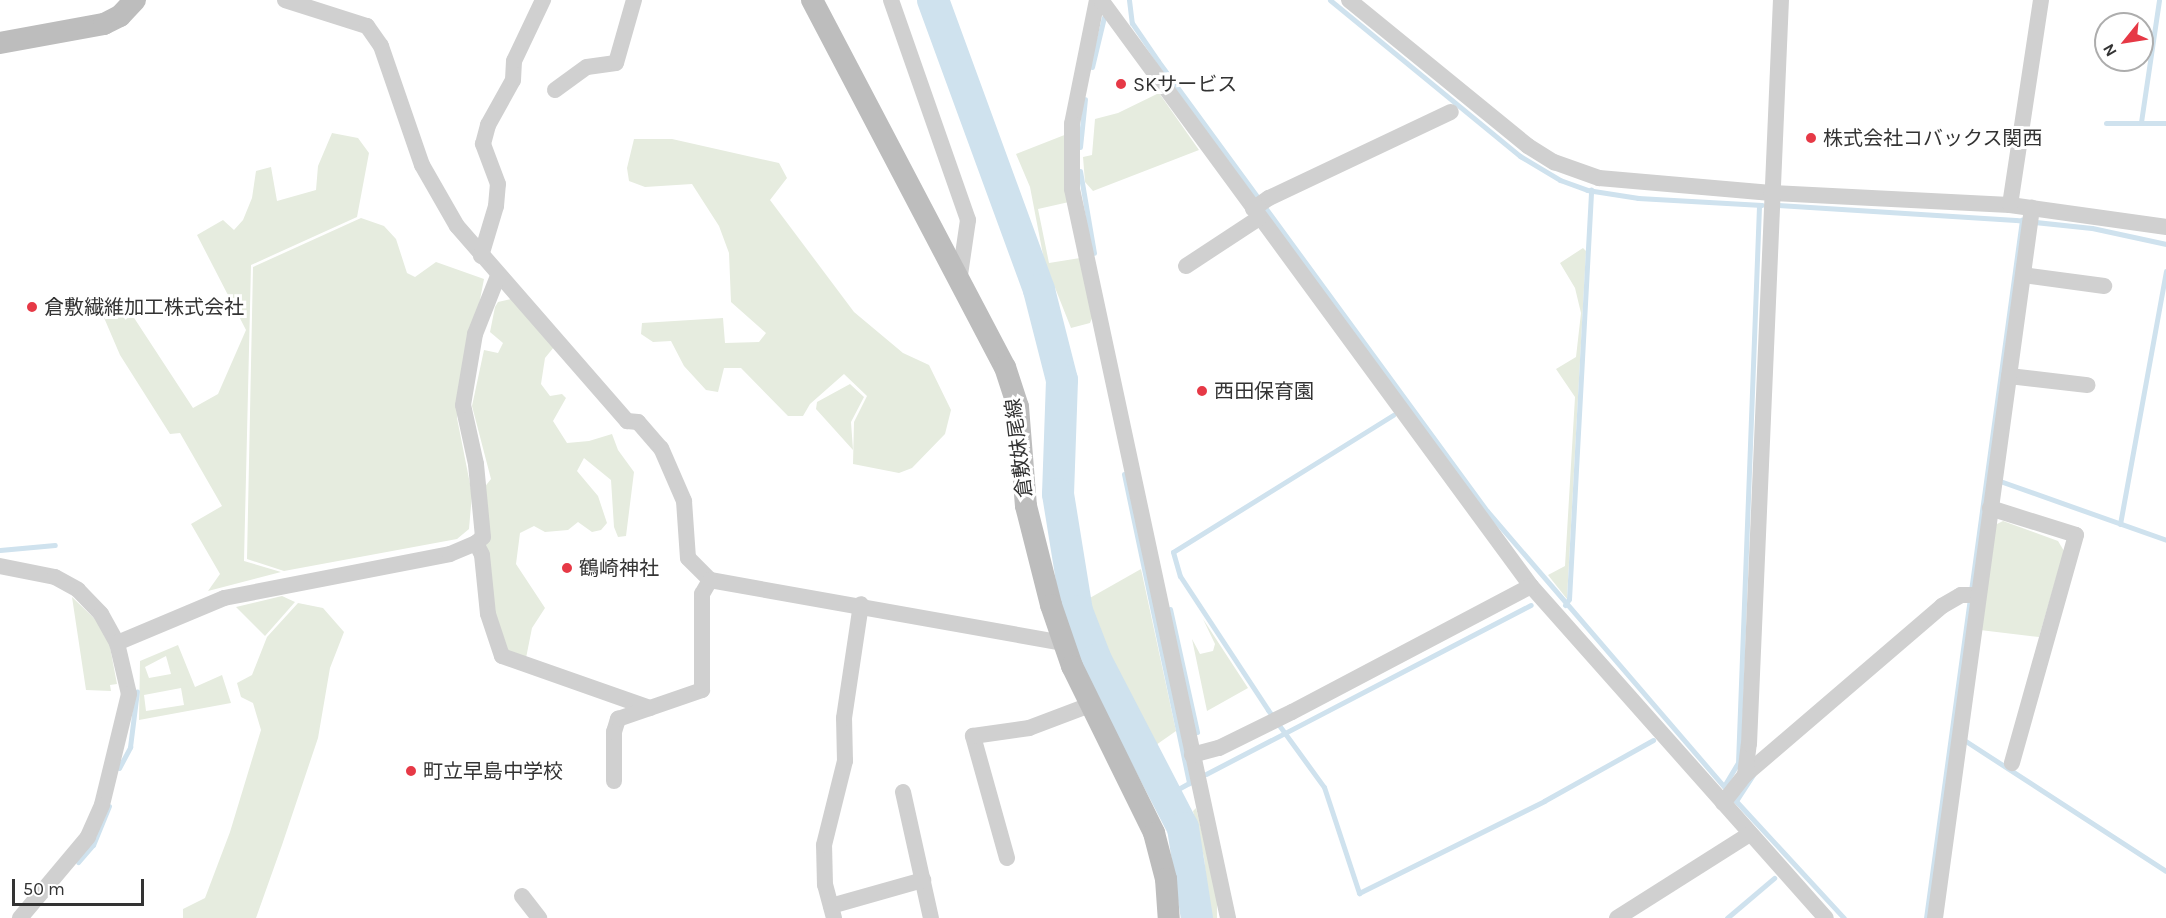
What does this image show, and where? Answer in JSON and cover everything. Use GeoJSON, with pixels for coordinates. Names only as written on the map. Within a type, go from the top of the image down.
{"type":"FeatureCollection","features":[{"type":"Feature","properties":{"kind":"main road"},"geometry":{"type":"LineString","coordinates":[[0,43],[104,24],[120,16],[135,0]]}},
{"type":"Feature","properties":{"kind":"main road","name":"倉敷妹尾線"},"geometry":{"type":"LineString","coordinates":[[812,0],[959,284],[1005,367],[1018,407],[1026,506],[1062,643],[1090,705],[1154,832],[1166,879],[1169,918]]}},
{"type":"Feature","properties":{"kind":"street"},"geometry":{"type":"LineString","coordinates":[[285,0],[366,26],[381,46],[422,165],[457,226],[627,422],[638,422],[661,448],[684,501],[688,558],[710,580],[861,604],[994,633],[1062,643]]}},
{"type":"Feature","properties":{"kind":"street"},"geometry":{"type":"LineString","coordinates":[[481,256],[496,206],[498,184],[483,144],[488,125],[513,81],[514,61],[543,0]]}},
{"type":"Feature","properties":{"kind":"street"},"geometry":{"type":"LineString","coordinates":[[555,90],[587,67],[616,63],[634,0]]}},
{"type":"Feature","properties":{"kind":"street"},"geometry":{"type":"LineString","coordinates":[[891,0],[968,220],[959,284]]}},
{"type":"Feature","properties":{"kind":"street"},"geometry":{"type":"LineString","coordinates":[[1099,0],[1531,586],[1729,797],[1750,834],[1826,918]]}},
{"type":"Feature","properties":{"kind":"street"},"geometry":{"type":"LineString","coordinates":[[1099,0],[1072,124],[1072,189],[1198,754],[1228,918]]}},
{"type":"Feature","properties":{"kind":"street"},"geometry":{"type":"LineString","coordinates":[[1349,0],[1528,146],[1554,162],[1620,183],[2010,205],[2031,217],[2166,227]]}},
{"type":"Feature","properties":{"kind":"street"},"geometry":{"type":"LineString","coordinates":[[1745,775],[1781,0]]}},
{"type":"Feature","properties":{"kind":"street"},"geometry":{"type":"LineString","coordinates":[[2010,205],[2041,0]]}},
{"type":"Feature","properties":{"kind":"street"},"geometry":{"type":"LineString","coordinates":[[1186,266],[1256,214],[1269,198],[1451,112]]}},
{"type":"Feature","properties":{"kind":"street"},"geometry":{"type":"LineString","coordinates":[[1935,918],[1958,735],[2031,217]]}},
{"type":"Feature","properties":{"kind":"street"},"geometry":{"type":"LineString","coordinates":[[2023,275],[2104,286]]}},
{"type":"Feature","properties":{"kind":"street"},"geometry":{"type":"LineString","coordinates":[[117,643],[224,598],[450,554],[476,543],[483,537],[476,464],[463,405],[475,334],[498,276]]}},
{"type":"Feature","properties":{"kind":"street"},"geometry":{"type":"LineString","coordinates":[[2009,376],[2087,385]]}},
{"type":"Feature","properties":{"kind":"street"},"geometry":{"type":"LineString","coordinates":[[1990,508],[2076,535],[2012,762]]}},
{"type":"Feature","properties":{"kind":"street"},"geometry":{"type":"LineString","coordinates":[[476,543],[482,555],[488,614],[502,656],[650,708]]}},
{"type":"Feature","properties":{"kind":"street"},"geometry":{"type":"LineString","coordinates":[[0,566],[55,577],[78,591],[102,614],[117,643],[129,693],[102,805],[88,837],[20,918]]}},
{"type":"Feature","properties":{"kind":"street"},"geometry":{"type":"LineString","coordinates":[[614,781],[614,724],[618,719],[702,690],[702,594],[710,580]]}},
{"type":"Feature","properties":{"kind":"street"},"geometry":{"type":"LineString","coordinates":[[1198,754],[1435,639],[1531,586]]}},
{"type":"Feature","properties":{"kind":"street"},"geometry":{"type":"LineString","coordinates":[[1729,797],[1745,775],[1942,606],[1961,595],[1978,595]]}},
{"type":"Feature","properties":{"kind":"street"},"geometry":{"type":"LineString","coordinates":[[861,604],[844,718],[845,761],[824,845],[825,885],[832,912],[923,880]]}},
{"type":"Feature","properties":{"kind":"street"},"geometry":{"type":"LineString","coordinates":[[1007,858],[973,736],[1029,728],[1090,705]]}},
{"type":"Feature","properties":{"kind":"street"},"geometry":{"type":"LineString","coordinates":[[903,792],[931,918]]}},
{"type":"Feature","properties":{"kind":"street"},"geometry":{"type":"LineString","coordinates":[[1617,918],[1750,834]]}},
{"type":"Feature","properties":{"kind":"street"},"geometry":{"type":"LineString","coordinates":[[522,896],[539,918]]}},
{"type":"Feature","properties":{"kind":"shaded area"},"geometry":{"type":"Polygon","coordinates":[[[1159,93],[1199,150],[1093,191],[1085,182],[1083,157],[1092,155],[1095,119],[1118,113],[1159,93]]]}},
{"type":"Feature","properties":{"kind":"shaded area"},"geometry":{"type":"Polygon","coordinates":[[[332,133],[358,138],[369,153],[357,217],[251,265],[244,561],[281,572],[208,591],[220,574],[191,524],[222,506],[180,433],[170,434],[120,355],[99,306],[110,295],[125,304],[193,408],[218,394],[246,330],[197,235],[223,220],[234,230],[243,220],[252,198],[256,171],[271,167],[277,201],[316,190],[318,166],[332,133]]]}},
{"type":"Feature","properties":{"kind":"shaded area"},"geometry":{"type":"Polygon","coordinates":[[[1067,134],[1069,202],[1038,209],[1049,263],[1080,258],[1092,318],[1090,323],[1071,328],[1044,260],[1030,187],[1016,154],[1067,134]]]}},
{"type":"Feature","properties":{"kind":"shaded area"},"geometry":{"type":"Polygon","coordinates":[[[634,139],[672,139],[779,163],[787,178],[770,200],[854,312],[903,353],[929,365],[951,410],[945,434],[912,468],[899,473],[853,464],[854,422],[867,396],[844,374],[810,404],[803,416],[788,416],[741,368],[724,368],[718,392],[706,390],[684,366],[671,341],[653,342],[641,334],[642,323],[723,318],[725,343],[759,342],[766,333],[731,302],[729,253],[719,226],[692,184],[645,187],[629,181],[627,168],[634,139]]]}},
{"type":"Feature","properties":{"kind":"shaded area"},"geometry":{"type":"Polygon","coordinates":[[[361,218],[384,226],[396,239],[407,273],[415,277],[436,262],[484,279],[457,418],[472,494],[469,529],[457,539],[284,571],[247,559],[253,267],[361,218]]]}},
{"type":"Feature","properties":{"kind":"shaded area"},"geometry":{"type":"Polygon","coordinates":[[[1583,248],[1586,251],[1567,599],[1548,575],[1565,566],[1575,397],[1556,369],[1576,357],[1581,313],[1575,288],[1560,263],[1583,248]]]}},
{"type":"Feature","properties":{"kind":"shaded area"},"geometry":{"type":"Polygon","coordinates":[[[511,299],[554,347],[545,358],[541,384],[550,396],[562,394],[566,398],[553,421],[567,443],[589,441],[612,434],[618,450],[634,472],[626,536],[618,537],[614,527],[611,480],[584,458],[577,471],[598,496],[607,523],[601,530],[592,532],[578,522],[568,530],[545,532],[534,526],[520,533],[516,564],[545,608],[532,628],[526,658],[508,654],[489,597],[483,489],[491,479],[472,406],[484,350],[498,353],[503,343],[490,332],[495,307],[498,302],[511,299]]]}},
{"type":"Feature","properties":{"kind":"shaded area"},"geometry":{"type":"Polygon","coordinates":[[[850,384],[864,397],[851,422],[853,450],[816,409],[817,402],[850,384]]]}},
{"type":"Feature","properties":{"kind":"shaded area"},"geometry":{"type":"Polygon","coordinates":[[[2003,521],[2058,541],[2064,551],[2039,637],[1980,630],[1995,525],[2003,521]]]}},
{"type":"Feature","properties":{"kind":"shaded area"},"geometry":{"type":"Polygon","coordinates":[[[1141,569],[1176,731],[1156,745],[1107,652],[1088,599],[1141,569]]]}},
{"type":"Feature","properties":{"kind":"shaded area"},"geometry":{"type":"Polygon","coordinates":[[[282,596],[295,602],[265,636],[236,607],[282,596]]]}},
{"type":"Feature","properties":{"kind":"shaded area"},"geometry":{"type":"Polygon","coordinates":[[[72,597],[97,621],[109,642],[117,684],[110,685],[111,691],[86,690],[72,597]]]}},
{"type":"Feature","properties":{"kind":"shaded area"},"geometry":{"type":"Polygon","coordinates":[[[298,603],[323,608],[344,632],[330,668],[318,738],[256,918],[183,918],[183,909],[205,898],[230,832],[261,730],[253,703],[241,697],[237,683],[252,675],[267,637],[298,603]]]}},
{"type":"Feature","properties":{"kind":"shaded area"},"geometry":{"type":"Polygon","coordinates":[[[1203,619],[1248,688],[1207,711],[1192,639],[1200,654],[1213,651],[1215,644],[1203,619]]]}},
{"type":"Feature","properties":{"kind":"shaded area"},"geometry":{"type":"Polygon","coordinates":[[[178,645],[195,687],[222,675],[231,703],[139,720],[140,661],[178,645]],[[166,656],[145,667],[149,678],[171,674],[166,656]],[[181,688],[144,695],[146,711],[184,705],[181,688]]]}},
{"type":"Feature","properties":{"kind":"shaded area"},"geometry":{"type":"Polygon","coordinates":[[[1196,808],[1217,894],[1217,918],[1210,918],[1204,858],[1193,811],[1196,808]]]}},
{"type":"Feature","properties":{"kind":"waterway"},"geometry":{"type":"LineString","coordinates":[[933,0],[1039,290],[1062,380],[1058,494],[1077,611],[1096,660],[1183,828],[1197,918]]}},
{"type":"Feature","properties":{"kind":"waterway"},"geometry":{"type":"LineString","coordinates":[[1129,0],[1132,23],[1158,61],[1487,511],[1736,801],[1844,918]]}},
{"type":"Feature","properties":{"kind":"waterway"},"geometry":{"type":"LineString","coordinates":[[1330,0],[1520,156],[1560,180],[1587,190],[1638,198],[1762,205]]}},
{"type":"Feature","properties":{"kind":"waterway"},"geometry":{"type":"LineString","coordinates":[[2141,122],[2159,0]]}},
{"type":"Feature","properties":{"kind":"waterway"},"geometry":{"type":"LineString","coordinates":[[1092,67],[1104,17]]}},
{"type":"Feature","properties":{"kind":"waterway"},"geometry":{"type":"LineString","coordinates":[[1080,147],[1085,99]]}},
{"type":"Feature","properties":{"kind":"waterway"},"geometry":{"type":"LineString","coordinates":[[2106,123],[2166,123]]}},
{"type":"Feature","properties":{"kind":"waterway"},"geometry":{"type":"LineString","coordinates":[[1080,171],[1094,253]]}},
{"type":"Feature","properties":{"kind":"waterway"},"geometry":{"type":"LineString","coordinates":[[1565,605],[1569,599],[1591,190]]}},
{"type":"Feature","properties":{"kind":"waterway"},"geometry":{"type":"LineString","coordinates":[[1724,786],[1738,763],[1759,205]]}},
{"type":"Feature","properties":{"kind":"waterway"},"geometry":{"type":"LineString","coordinates":[[1778,205],[2016,220],[2092,228],[2166,244]]}},
{"type":"Feature","properties":{"kind":"waterway"},"geometry":{"type":"LineString","coordinates":[[1926,918],[2022,220]]}},
{"type":"Feature","properties":{"kind":"waterway"},"geometry":{"type":"LineString","coordinates":[[2120,524],[2166,271]]}},
{"type":"Feature","properties":{"kind":"waterway"},"geometry":{"type":"LineString","coordinates":[[1393,415],[1173,552],[1180,576],[1268,710],[1324,787],[1359,893],[1544,801],[1653,740]]}},
{"type":"Feature","properties":{"kind":"waterway"},"geometry":{"type":"LineString","coordinates":[[1124,474],[1189,783],[1166,796]]}},
{"type":"Feature","properties":{"kind":"waterway"},"geometry":{"type":"LineString","coordinates":[[1997,480],[2166,540]]}},
{"type":"Feature","properties":{"kind":"waterway"},"geometry":{"type":"LineString","coordinates":[[0,550],[55,545]]}},
{"type":"Feature","properties":{"kind":"waterway"},"geometry":{"type":"LineString","coordinates":[[1206,774],[1531,605]]}},
{"type":"Feature","properties":{"kind":"waterway"},"geometry":{"type":"LineString","coordinates":[[1170,609],[1197,732]]}},
{"type":"Feature","properties":{"kind":"waterway"},"geometry":{"type":"LineString","coordinates":[[119,768],[130,747],[137,691]]}},
{"type":"Feature","properties":{"kind":"waterway"},"geometry":{"type":"LineString","coordinates":[[1961,738],[2166,871]]}},
{"type":"Feature","properties":{"kind":"waterway"},"geometry":{"type":"LineString","coordinates":[[1736,801],[1753,775]]}},
{"type":"Feature","properties":{"kind":"waterway"},"geometry":{"type":"LineString","coordinates":[[78,862],[93,845],[109,806]]}},
{"type":"Feature","properties":{"kind":"waterway"},"geometry":{"type":"LineString","coordinates":[[1727,918],[1774,878]]}},
{"type":"Feature","properties":{"kind":"place","name":"SKサービス"},"geometry":{"type":"Point","coordinates":[1121,84]}},
{"type":"Feature","properties":{"kind":"place","name":"株式会社コバックス関西"},"geometry":{"type":"Point","coordinates":[1811,138]}},
{"type":"Feature","properties":{"kind":"place","name":"倉敷繊維加工株式会社"},"geometry":{"type":"Point","coordinates":[32,307]}},
{"type":"Feature","properties":{"kind":"place","name":"西田保育園"},"geometry":{"type":"Point","coordinates":[1202,391]}},
{"type":"Feature","properties":{"kind":"place","name":"鶴崎神社"},"geometry":{"type":"Point","coordinates":[567,568]}},
{"type":"Feature","properties":{"kind":"place","name":"町立早島中学校"},"geometry":{"type":"Point","coordinates":[411,771]}}]}
